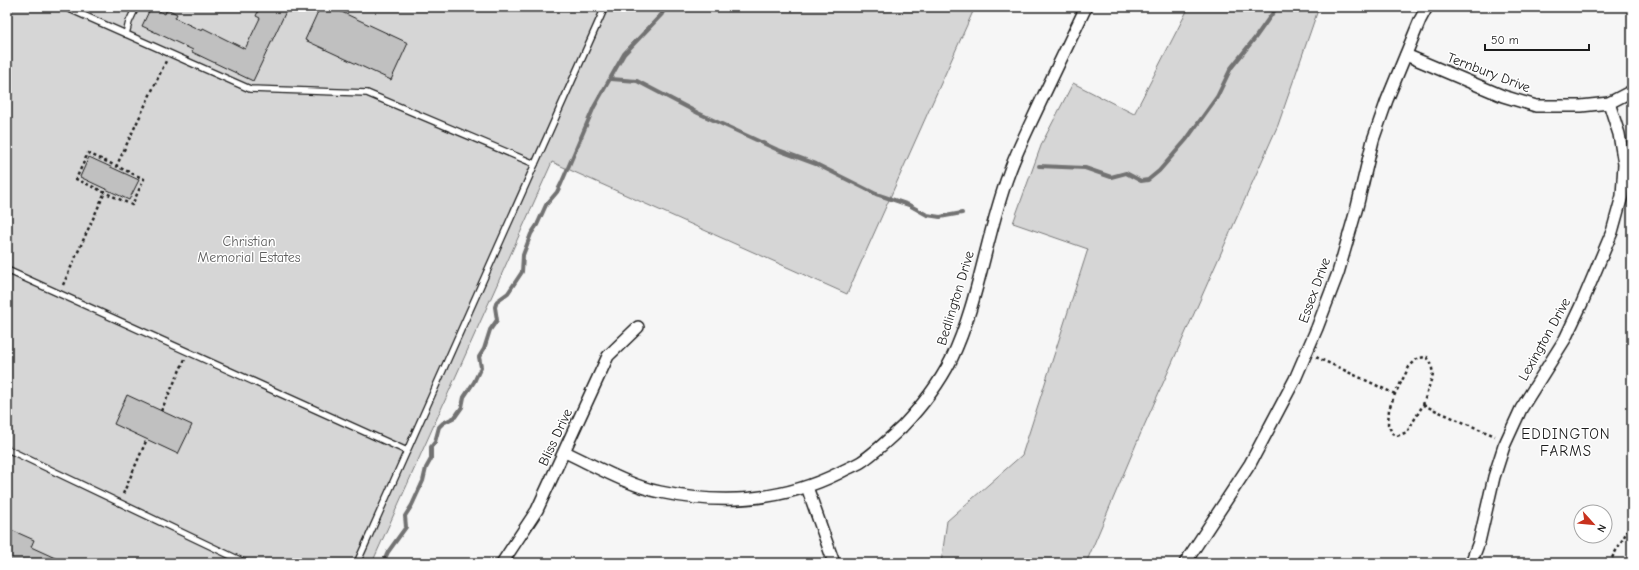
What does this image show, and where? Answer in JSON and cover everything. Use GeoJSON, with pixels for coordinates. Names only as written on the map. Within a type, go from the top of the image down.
{"type":"FeatureCollection","features":[{"type":"Feature","properties":{"kind":"street","name":"Bedlington Drive"},"geometry":{"type":"LineString","coordinates":[[565,452],[622,478],[658,492],[701,499],[729,500],[762,497],[807,487],[860,462],[886,442],[913,416],[932,392],[950,362],[963,334],[995,215],[1009,173],[1023,138],[1086,7]]}},
{"type":"Feature","properties":{"kind":"street","name":"Essex Drive"},"geometry":{"type":"LineString","coordinates":[[1185,563],[1250,464],[1274,421],[1306,353],[1338,273],[1357,207],[1373,140],[1387,100],[1420,20],[1427,7]]}},
{"type":"Feature","properties":{"kind":"street","name":"Ternbury Drive"},"geometry":{"type":"LineString","coordinates":[[1406,55],[1503,96],[1536,106],[1581,106],[1609,103],[1632,91]]}},
{"type":"Feature","properties":{"kind":"street","name":"Lexington Drive"},"geometry":{"type":"LineString","coordinates":[[1471,563],[1479,542],[1494,477],[1507,440],[1521,410],[1564,339],[1582,303],[1612,232],[1622,196],[1624,164],[1619,134],[1609,103]]}},
{"type":"Feature","properties":{"kind":"street","name":"Bliss Drive"},"geometry":{"type":"LineString","coordinates":[[502,563],[537,510],[608,356],[638,327]]}},
{"type":"Feature","properties":{"kind":"street"},"geometry":{"type":"LineString","coordinates":[[807,487],[834,563]]}},
{"type":"Feature","properties":{"kind":"lane"},"geometry":{"type":"LineString","coordinates":[[65,7],[250,89],[367,94],[535,164]]}},
{"type":"Feature","properties":{"kind":"lane"},"geometry":{"type":"LineString","coordinates":[[126,34],[129,22],[136,7]]}},
{"type":"Feature","properties":{"kind":"lane"},"geometry":{"type":"LineString","coordinates":[[357,563],[605,7]]}},
{"type":"Feature","properties":{"kind":"lane"},"geometry":{"type":"LineString","coordinates":[[7,270],[407,451]]}},
{"type":"Feature","properties":{"kind":"lane"},"geometry":{"type":"LineString","coordinates":[[7,449],[246,563]]}},
{"type":"Feature","properties":{"kind":"path"},"geometry":{"type":"LineString","coordinates":[[116,167],[169,53]]}},
{"type":"Feature","properties":{"kind":"path"},"geometry":{"type":"LineString","coordinates":[[88,153],[144,179],[132,205],[105,192],[76,179],[88,153]]}},
{"type":"Feature","properties":{"kind":"path"},"geometry":{"type":"LineString","coordinates":[[60,293],[105,192]]}},
{"type":"Feature","properties":{"kind":"path"},"geometry":{"type":"LineString","coordinates":[[161,411],[188,352]]}},
{"type":"Feature","properties":{"kind":"path"},"geometry":{"type":"LineString","coordinates":[[1306,353],[1395,394]]}},
{"type":"Feature","properties":{"kind":"path"},"geometry":{"type":"LineString","coordinates":[[1426,357],[1431,363],[1433,374],[1423,405],[1407,432],[1397,436],[1392,433],[1388,424],[1389,409],[1395,394],[1409,367],[1418,358],[1426,357]]}},
{"type":"Feature","properties":{"kind":"path"},"geometry":{"type":"LineString","coordinates":[[1423,405],[1507,440]]}},
{"type":"Feature","properties":{"kind":"path"},"geometry":{"type":"LineString","coordinates":[[119,502],[147,439]]}},
{"type":"Feature","properties":{"kind":"path"},"geometry":{"type":"LineString","coordinates":[[1610,563],[1632,523]]}},
{"type":"Feature","properties":{"kind":"green space","name":"Christian Memorial Estates"},"geometry":{"type":"Polygon","coordinates":[[[7,7],[975,7],[847,294],[552,162],[372,563],[7,563],[7,7]]]}},
{"type":"Feature","properties":{"kind":"green space"},"geometry":{"type":"Polygon","coordinates":[[[1189,7],[1319,7],[1278,125],[1140,435],[1086,563],[941,563],[947,521],[1022,455],[1088,249],[1013,223],[1042,143],[1073,83],[1134,114],[1189,7]]]}},
{"type":"Feature","properties":{"kind":"building"},"geometry":{"type":"Polygon","coordinates":[[[151,7],[165,14],[167,9],[177,14],[175,18],[202,31],[203,28],[245,49],[260,18],[256,16],[260,7],[288,7],[253,81],[142,26],[151,7]]]}},
{"type":"Feature","properties":{"kind":"building"},"geometry":{"type":"Polygon","coordinates":[[[320,7],[331,7],[408,43],[391,80],[305,40],[320,7]]]}},
{"type":"Feature","properties":{"kind":"building"},"geometry":{"type":"Polygon","coordinates":[[[89,157],[139,180],[129,200],[80,177],[89,157]]]}},
{"type":"Feature","properties":{"kind":"building"},"geometry":{"type":"Polygon","coordinates":[[[127,395],[192,425],[178,454],[114,424],[127,395]]]}},
{"type":"Feature","properties":{"kind":"building"},"geometry":{"type":"Polygon","coordinates":[[[7,528],[34,540],[31,547],[66,563],[7,563],[7,528]]]}},
{"type":"Feature","properties":{"kind":"waterway"},"geometry":{"type":"LineString","coordinates":[[383,563],[388,552],[406,527],[405,516],[423,481],[426,468],[431,459],[431,447],[435,442],[439,427],[443,423],[455,417],[462,407],[464,397],[474,382],[481,367],[479,357],[484,349],[490,330],[497,320],[495,307],[497,301],[508,293],[522,272],[523,255],[531,234],[546,205],[557,192],[561,184],[594,107],[624,54],[662,14],[665,7]]}},
{"type":"Feature","properties":{"kind":"waterway"},"geometry":{"type":"LineString","coordinates":[[1039,166],[1085,168],[1111,177],[1126,173],[1141,181],[1148,180],[1159,171],[1186,140],[1217,97],[1231,68],[1277,7]]}},
{"type":"Feature","properties":{"kind":"waterway"},"geometry":{"type":"LineString","coordinates":[[611,79],[637,81],[698,113],[778,150],[816,164],[876,194],[909,205],[927,215],[940,217],[962,213]]}},
{"type":"Feature","properties":{"kind":"district","name":"EDDINGTON FARMS"},"geometry":{"type":"Point","coordinates":[1566,442]}}]}
